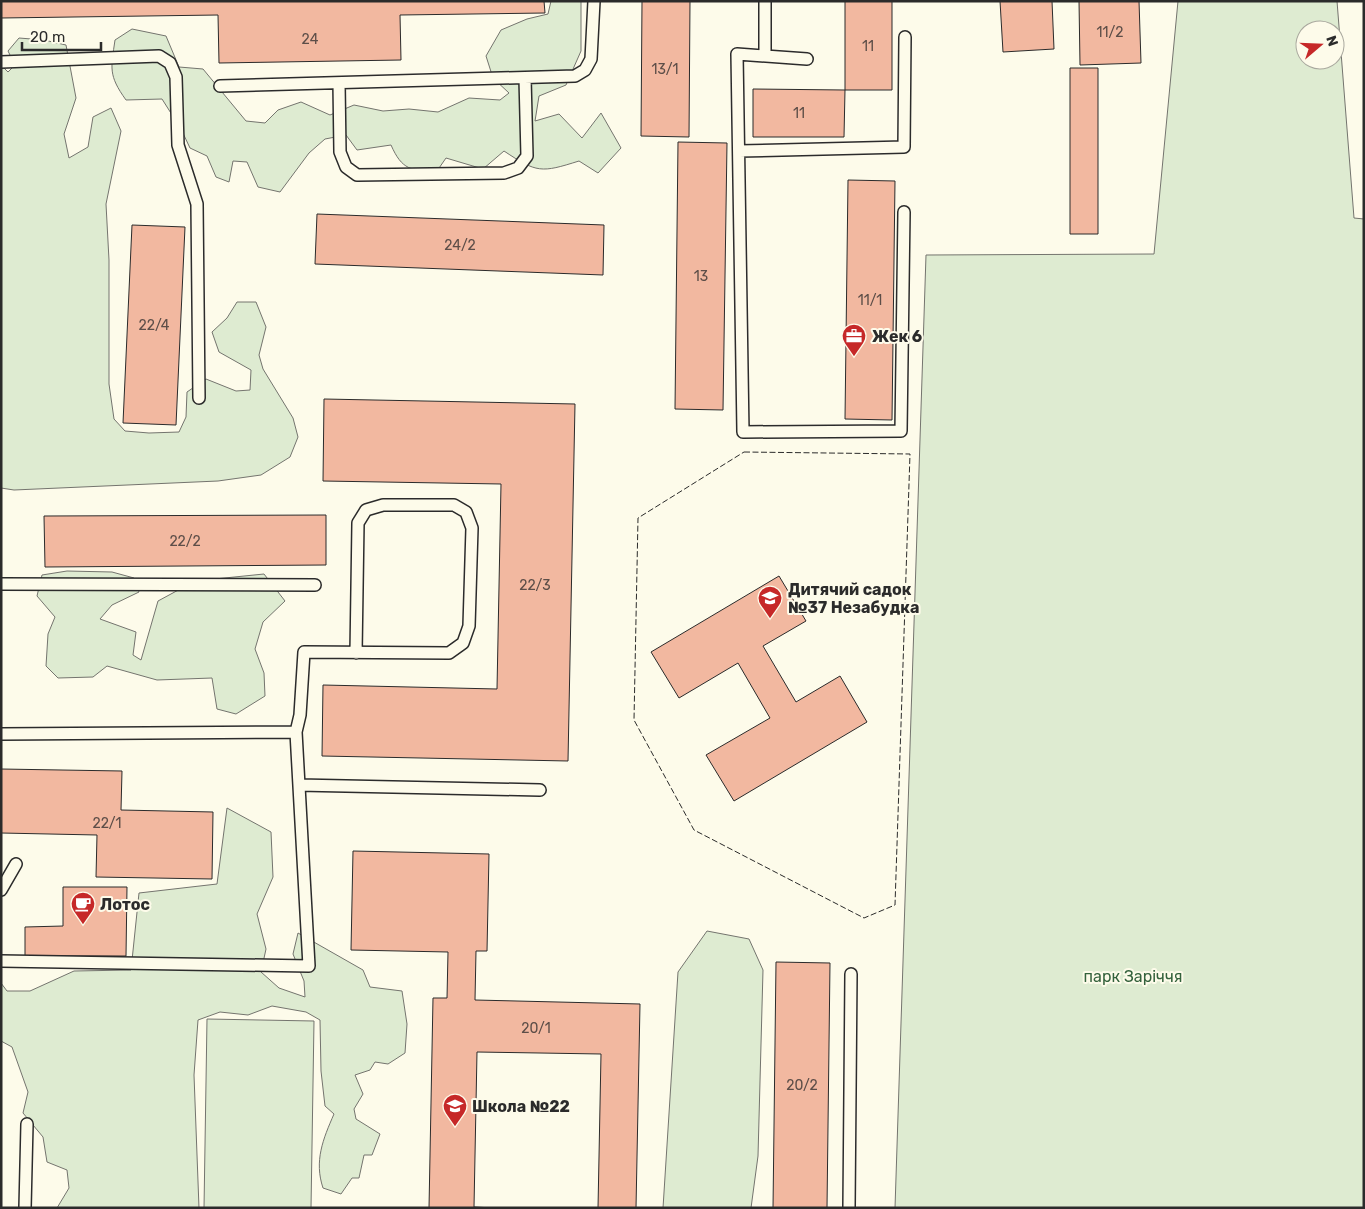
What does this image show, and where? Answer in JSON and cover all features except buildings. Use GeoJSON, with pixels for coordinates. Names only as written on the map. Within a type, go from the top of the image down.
{"type":"FeatureCollection","features":[{"type":"Feature","properties":{"kind":"lane"},"geometry":{"type":"LineString","coordinates":[[220,86],[575,76],[585,70],[591,59],[594,1]]}},
{"type":"Feature","properties":{"kind":"lane"},"geometry":{"type":"LineString","coordinates":[[765,1],[765,56]]}},
{"type":"Feature","properties":{"kind":"lane"},"geometry":{"type":"LineString","coordinates":[[739,151],[904,147],[905,36]]}},
{"type":"Feature","properties":{"kind":"lane"},"geometry":{"type":"LineString","coordinates":[[807,59],[737,54],[743,432],[901,430],[904,212]]}},
{"type":"Feature","properties":{"kind":"lane"},"geometry":{"type":"LineString","coordinates":[[1,62],[159,56],[170,63],[176,77],[178,145],[197,204],[198,398]]}},
{"type":"Feature","properties":{"kind":"lane"},"geometry":{"type":"LineString","coordinates":[[339,83],[340,152],[346,166],[357,175],[504,173],[518,168],[526,156],[524,78]]}},
{"type":"Feature","properties":{"kind":"lane"},"geometry":{"type":"LineString","coordinates":[[1,961],[309,966],[296,732],[300,715],[304,652],[356,653],[449,653],[463,643],[469,626],[472,528],[466,512],[454,505],[383,505],[366,510],[358,523],[356,653]]}},
{"type":"Feature","properties":{"kind":"lane"},"geometry":{"type":"LineString","coordinates":[[1,584],[315,585]]}},
{"type":"Feature","properties":{"kind":"lane"},"geometry":{"type":"LineString","coordinates":[[1,734],[296,732]]}},
{"type":"Feature","properties":{"kind":"lane"},"geometry":{"type":"LineString","coordinates":[[299,785],[540,790]]}},
{"type":"Feature","properties":{"kind":"lane"},"geometry":{"type":"LineString","coordinates":[[1,890],[16,864]]}},
{"type":"Feature","properties":{"kind":"lane"},"geometry":{"type":"LineString","coordinates":[[849,1208],[851,974]]}},
{"type":"Feature","properties":{"kind":"lane"},"geometry":{"type":"LineString","coordinates":[[25,1208],[27,1124]]}},
{"type":"Feature","properties":{"kind":"green space"},"geometry":{"type":"Polygon","coordinates":[[[551,1],[581,1],[581,51],[566,85],[539,96],[535,121],[559,114],[582,138],[601,113],[621,148],[598,173],[579,161],[556,168],[540,169],[524,164],[504,151],[483,169],[446,158],[437,171],[420,170],[408,167],[399,160],[391,145],[357,150],[346,135],[325,139],[309,153],[280,192],[258,187],[247,162],[233,161],[229,182],[216,177],[207,156],[190,148],[181,129],[162,99],[126,100],[116,84],[112,71],[115,40],[132,29],[166,36],[179,67],[203,69],[246,121],[265,123],[278,110],[301,102],[330,115],[354,105],[383,111],[409,109],[438,112],[469,98],[500,100],[509,93],[493,78],[486,56],[501,30],[527,19],[548,14],[551,1]]]}},
{"type":"Feature","properties":{"kind":"green space","name":"парк Заріччя"},"geometry":{"type":"Polygon","coordinates":[[[1178,1],[1337,1],[1338,20],[1295,20],[1295,70],[1342,70],[1354,218],[1364,219],[1364,1208],[895,1208],[926,255],[1154,254],[1178,1]]]}},
{"type":"Feature","properties":{"kind":"green space"},"geometry":{"type":"Polygon","coordinates":[[[19,38],[44,40],[66,45],[76,98],[64,134],[69,158],[88,147],[93,117],[111,108],[121,131],[106,204],[109,260],[109,384],[114,419],[125,431],[149,433],[179,432],[186,417],[187,392],[206,379],[236,391],[250,390],[251,370],[219,352],[212,332],[227,318],[237,302],[256,302],[266,327],[259,355],[263,369],[293,418],[298,437],[290,457],[261,475],[218,481],[14,490],[1,488],[1,65],[8,72],[15,65],[8,51],[19,38]]]}},
{"type":"Feature","properties":{"kind":"green space"},"geometry":{"type":"Polygon","coordinates":[[[67,571],[112,572],[134,578],[139,592],[112,605],[100,619],[136,632],[133,655],[141,660],[158,601],[195,581],[264,574],[285,601],[263,622],[255,649],[264,673],[265,696],[236,714],[217,709],[212,678],[157,680],[107,666],[93,677],[58,678],[46,666],[48,634],[55,617],[37,596],[42,575],[67,571]]]}},
{"type":"Feature","properties":{"kind":"green space"},"geometry":{"type":"Polygon","coordinates":[[[227,808],[271,832],[273,877],[257,914],[266,949],[261,972],[279,988],[305,997],[304,981],[293,954],[298,933],[363,970],[370,987],[402,991],[407,1024],[405,1053],[388,1064],[375,1062],[370,1070],[355,1075],[363,1094],[354,1109],[356,1119],[380,1134],[372,1155],[364,1155],[359,1178],[352,1178],[341,1194],[323,1188],[319,1169],[321,1150],[334,1114],[325,1106],[321,1071],[320,1020],[306,1012],[272,1006],[248,1015],[220,1012],[198,1020],[194,1075],[199,1208],[57,1208],[69,1188],[67,1170],[47,1162],[43,1137],[23,1113],[28,1092],[12,1047],[1,1041],[1,983],[7,991],[30,991],[74,971],[131,970],[139,893],[217,884],[227,808]]]}},
{"type":"Feature","properties":{"kind":"green space"},"geometry":{"type":"Polygon","coordinates":[[[707,931],[749,939],[763,970],[758,1156],[751,1208],[663,1208],[678,972],[707,931]]]}},
{"type":"Feature","properties":{"kind":"green space"},"geometry":{"type":"Polygon","coordinates":[[[207,1019],[314,1021],[311,1208],[204,1208],[207,1019]]]}},
{"type":"Feature","properties":{"kind":"fence"},"geometry":{"type":"LineString","coordinates":[[744,452],[910,454],[895,905],[864,918],[694,830],[634,720],[638,518],[744,452]]}},
{"type":"Feature","properties":{"kind":"place","name":"Жек 6"},"geometry":{"type":"Point","coordinates":[854,357]}},
{"type":"Feature","properties":{"kind":"place","name":"Дитячий садок №37 Незабудка"},"geometry":{"type":"Point","coordinates":[770,619]}},
{"type":"Feature","properties":{"kind":"place","name":"Лотос"},"geometry":{"type":"Point","coordinates":[83,925]}},
{"type":"Feature","properties":{"kind":"place","name":"Школа №22"},"geometry":{"type":"Point","coordinates":[455,1127]}}]}
